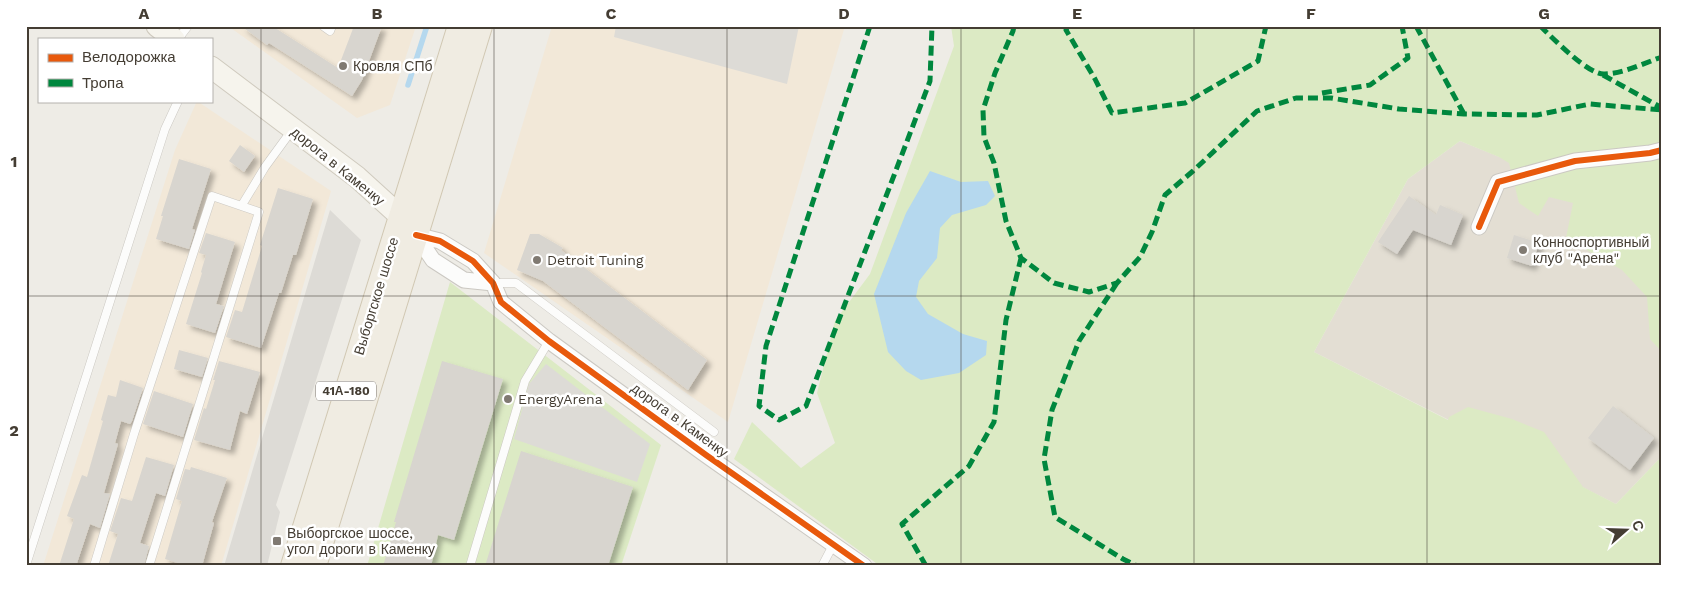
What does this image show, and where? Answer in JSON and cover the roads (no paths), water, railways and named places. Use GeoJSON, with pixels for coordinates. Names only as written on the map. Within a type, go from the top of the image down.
{"type":"FeatureCollection","features":[{"type":"Feature","properties":{"kind":"main road","name":"Выборгское шоссе"},"geometry":{"type":"LineString","coordinates":[[293,566],[460,26]]}},
{"type":"Feature","properties":{"kind":"main road","name":"Выборгское шоссе"},"geometry":{"type":"LineString","coordinates":[[314,566],[480,26]]}},
{"type":"Feature","properties":{"kind":"street","name":"дорога в Каменку"},"geometry":{"type":"LineString","coordinates":[[212,68],[358,177],[401,217],[433,260],[464,280],[493,283],[501,302],[549,341],[706,455],[864,566]]}},
{"type":"Feature","properties":{"kind":"street"},"geometry":{"type":"LineString","coordinates":[[1479,227],[1498,182],[1575,161],[1662,150]]}},
{"type":"Feature","properties":{"kind":"street"},"geometry":{"type":"LineString","coordinates":[[416,235],[440,241],[473,261],[493,283]]}},
{"type":"Feature","properties":{"kind":"lane"},"geometry":{"type":"LineString","coordinates":[[166,32],[188,26]]}},
{"type":"Feature","properties":{"kind":"lane"},"geometry":{"type":"LineString","coordinates":[[323,26],[330,31],[332,26]]}},
{"type":"Feature","properties":{"kind":"lane"},"geometry":{"type":"LineString","coordinates":[[26,565],[165,129],[178,102]]}},
{"type":"Feature","properties":{"kind":"lane"},"geometry":{"type":"LineString","coordinates":[[242,205],[264,167],[293,129]]}},
{"type":"Feature","properties":{"kind":"lane"},"geometry":{"type":"LineString","coordinates":[[94,566],[134,434],[212,196],[259,212],[149,566]]}},
{"type":"Feature","properties":{"kind":"lane"},"geometry":{"type":"LineString","coordinates":[[493,283],[516,283],[714,432]]}},
{"type":"Feature","properties":{"kind":"lane"},"geometry":{"type":"LineString","coordinates":[[470,566],[524,381],[549,341]]}},
{"type":"Feature","properties":{"kind":"lane"},"geometry":{"type":"LineString","coordinates":[[822,566],[833,544]]}},
{"type":"Feature","properties":{"kind":"water"},"geometry":{"type":"Polygon","coordinates":[[[930,171],[961,182],[988,181],[995,196],[986,205],[952,215],[940,228],[937,258],[919,281],[916,297],[928,314],[963,334],[987,341],[986,355],[959,373],[921,380],[906,371],[888,352],[874,294],[906,213],[930,171]]]}},
{"type":"Feature","properties":{"kind":"waterway"},"geometry":{"type":"LineString","coordinates":[[408,85],[427,26]]}},
{"type":"Feature","properties":{"kind":"place","name":"Кровля СПб"},"geometry":{"type":"Point","coordinates":[343,66]}},
{"type":"Feature","properties":{"kind":"place","name":"Конноспортивный клуб \"Арена\""},"geometry":{"type":"Point","coordinates":[1523,250]}},
{"type":"Feature","properties":{"kind":"place","name":"Detroit Tuning"},"geometry":{"type":"Point","coordinates":[537,260]}},
{"type":"Feature","properties":{"kind":"place","name":"EnergyArena"},"geometry":{"type":"Point","coordinates":[508,399]}},
{"type":"Feature","properties":{"kind":"place","name":"Выборгское шоссе, угол дороги в Каменку"},"geometry":{"type":"Point","coordinates":[277,541]}}]}
